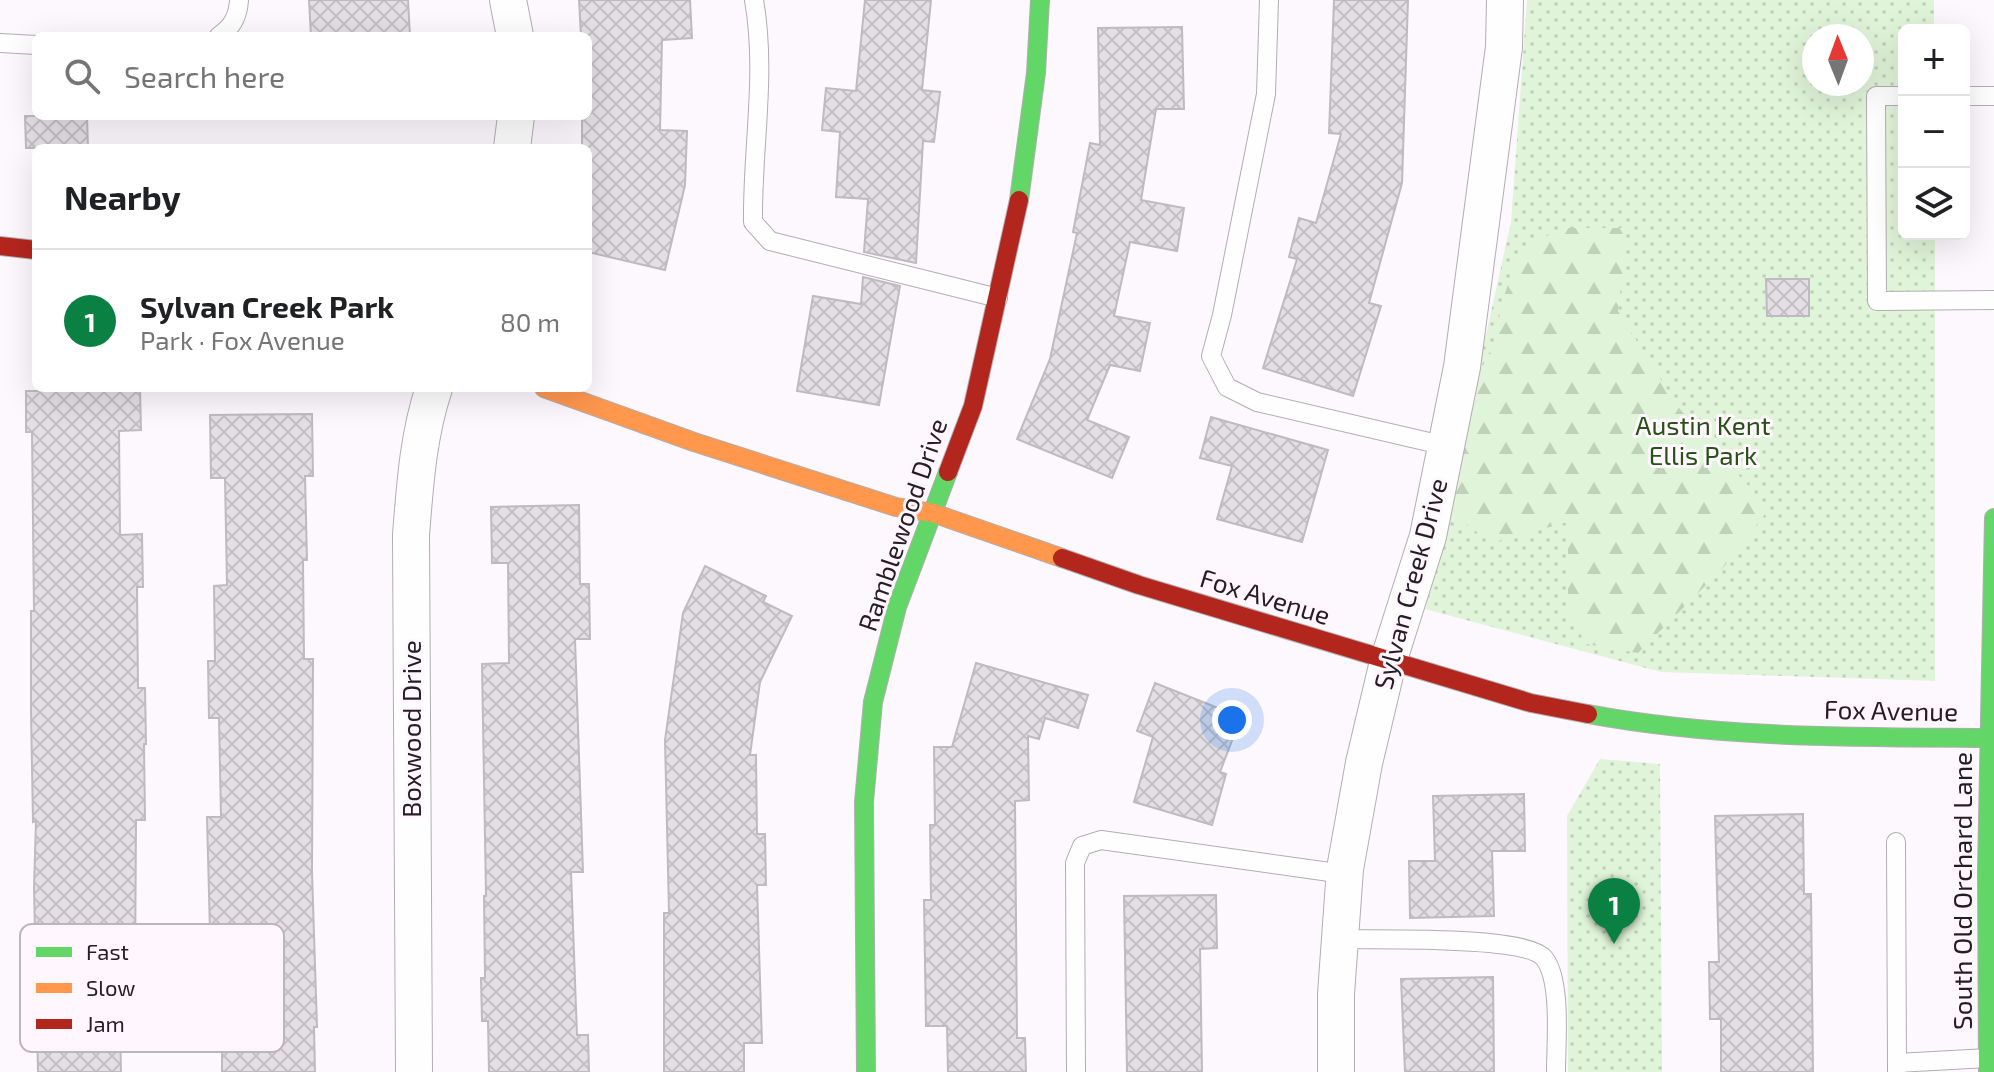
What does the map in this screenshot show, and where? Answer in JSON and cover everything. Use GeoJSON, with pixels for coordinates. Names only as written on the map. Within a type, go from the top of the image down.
{"type":"FeatureCollection","features":[{"type":"Feature","properties":{"kind":"street"},"geometry":{"type":"LineString","coordinates":[[508,0],[514,32]]}},
{"type":"Feature","properties":{"kind":"street","name":"Ramblewood Drive"},"geometry":{"type":"LineString","coordinates":[[866,1072],[864,802],[873,702],[897,607],[973,406],[1017,217],[1036,73],[1040,0]]}},
{"type":"Feature","properties":{"kind":"street","name":"Sylvan Creek Drive"},"geometry":{"type":"LineString","coordinates":[[1336,1072],[1336,994],[1344,874],[1364,763],[1388,662],[1428,536],[1462,367],[1504,47],[1505,0]]}},
{"type":"Feature","properties":{"kind":"street"},"geometry":{"type":"LineString","coordinates":[[512,144],[516,120]]}},
{"type":"Feature","properties":{"kind":"street"},"geometry":{"type":"LineString","coordinates":[[0,246],[32,250]]}},
{"type":"Feature","properties":{"kind":"street","name":"Boxwood Drive"},"geometry":{"type":"LineString","coordinates":[[414,1072],[411,535],[415,472],[425,415],[433,392]]}},
{"type":"Feature","properties":{"kind":"street","name":"Fox Avenue"},"geometry":{"type":"LineString","coordinates":[[555,392],[694,442],[881,503],[933,513],[1139,585],[1531,703],[1621,720],[1790,736],[1992,738]]}},
{"type":"Feature","properties":{"kind":"street","name":"South Old Orchard Lane"},"geometry":{"type":"LineString","coordinates":[[1990,1063],[1987,870],[1994,518]]}},
{"type":"Feature","properties":{"kind":"lane"},"geometry":{"type":"LineString","coordinates":[[225,32],[231,28],[239,9],[239,0]]}},
{"type":"Feature","properties":{"kind":"lane"},"geometry":{"type":"LineString","coordinates":[[754,0],[760,82],[752,186],[753,222],[770,241],[998,298]]}},
{"type":"Feature","properties":{"kind":"lane"},"geometry":{"type":"LineString","coordinates":[[1269,0],[1266,94],[1211,356],[1227,387],[1257,402],[1446,446]]}},
{"type":"Feature","properties":{"kind":"lane"},"geometry":{"type":"LineString","coordinates":[[0,43],[32,45]]}},
{"type":"Feature","properties":{"kind":"lane"},"geometry":{"type":"LineString","coordinates":[[1898,96],[1876,96],[1877,301],[1994,300]]}},
{"type":"Feature","properties":{"kind":"lane"},"geometry":{"type":"LineString","coordinates":[[1970,96],[1994,96]]}},
{"type":"Feature","properties":{"kind":"lane"},"geometry":{"type":"LineString","coordinates":[[1076,1072],[1075,863],[1082,846],[1101,840],[1344,874]]}},
{"type":"Feature","properties":{"kind":"lane"},"geometry":{"type":"LineString","coordinates":[[1896,842],[1897,1068],[1990,1063]]}},
{"type":"Feature","properties":{"kind":"lane"},"geometry":{"type":"LineString","coordinates":[[1340,939],[1495,942],[1536,950],[1546,960],[1554,978],[1556,1072]]}},
{"type":"Feature","properties":{"kind":"green space","name":"Austin Kent Ellis Park"},"geometry":{"type":"Polygon","coordinates":[[[1527,0],[1934,0],[1934,24],[1898,24],[1898,240],[1935,240],[1935,681],[1661,672],[1425,609],[1511,222],[1527,0]]]}},
{"type":"Feature","properties":{"kind":"green space"},"geometry":{"type":"Polygon","coordinates":[[[1562,228],[1623,228],[1624,260],[1618,311],[1678,407],[1769,509],[1723,568],[1638,653],[1586,644],[1568,611],[1568,522],[1491,543],[1441,505],[1460,414],[1493,345],[1504,296],[1521,249],[1562,228]]]}},
{"type":"Feature","properties":{"kind":"green space"},"geometry":{"type":"Polygon","coordinates":[[[1600,759],[1660,764],[1662,1072],[1568,1072],[1567,816],[1600,759]]]}},
{"type":"Feature","properties":{"kind":"building"},"geometry":{"type":"Polygon","coordinates":[[[309,0],[408,0],[410,32],[311,32],[309,0]]]}},
{"type":"Feature","properties":{"kind":"building"},"geometry":{"type":"Polygon","coordinates":[[[579,0],[690,0],[692,38],[662,40],[660,130],[687,131],[685,185],[665,270],[592,253],[592,144],[582,144],[582,120],[592,120],[592,32],[581,32],[579,0]]]}},
{"type":"Feature","properties":{"kind":"building"},"geometry":{"type":"Polygon","coordinates":[[[865,0],[931,0],[922,90],[940,92],[934,142],[923,141],[916,263],[864,252],[868,199],[836,197],[840,132],[822,130],[826,88],[856,91],[865,0]]]}},
{"type":"Feature","properties":{"kind":"building"},"geometry":{"type":"Polygon","coordinates":[[[1334,0],[1408,0],[1402,183],[1369,303],[1381,306],[1353,396],[1263,368],[1297,259],[1289,257],[1299,218],[1316,223],[1341,134],[1329,133],[1334,0]]]}},
{"type":"Feature","properties":{"kind":"building"},"geometry":{"type":"Polygon","coordinates":[[[1182,27],[1184,109],[1156,109],[1141,200],[1184,208],[1177,251],[1130,242],[1114,316],[1150,323],[1140,371],[1110,365],[1087,420],[1129,437],[1112,478],[1017,439],[1050,359],[1077,233],[1073,232],[1090,143],[1100,145],[1098,28],[1182,27]]]}},
{"type":"Feature","properties":{"kind":"building"},"geometry":{"type":"Polygon","coordinates":[[[25,116],[32,116],[32,120],[87,120],[88,144],[32,144],[32,148],[26,148],[25,116]]]}},
{"type":"Feature","properties":{"kind":"building"},"geometry":{"type":"Polygon","coordinates":[[[863,277],[900,286],[879,405],[797,391],[813,296],[861,304],[863,277]]]}},
{"type":"Feature","properties":{"kind":"building"},"geometry":{"type":"Polygon","coordinates":[[[1766,279],[1809,279],[1809,316],[1767,316],[1766,279]]]}},
{"type":"Feature","properties":{"kind":"building"},"geometry":{"type":"Polygon","coordinates":[[[26,391],[140,392],[141,430],[119,431],[120,535],[142,534],[143,587],[137,587],[138,688],[145,688],[145,820],[136,820],[135,924],[35,924],[36,821],[33,822],[31,711],[31,611],[34,611],[32,432],[26,432],[26,391]]]}},
{"type":"Feature","properties":{"kind":"building"},"geometry":{"type":"Polygon","coordinates":[[[312,414],[313,476],[305,476],[307,560],[303,560],[304,659],[313,659],[315,1072],[222,1072],[222,1052],[284,1052],[284,924],[210,924],[207,817],[221,817],[219,718],[209,718],[208,661],[215,661],[214,586],[227,585],[225,478],[211,478],[210,415],[312,414]]]}},
{"type":"Feature","properties":{"kind":"building"},"geometry":{"type":"Polygon","coordinates":[[[1211,417],[1328,450],[1302,542],[1217,519],[1232,466],[1200,458],[1211,417]]]}},
{"type":"Feature","properties":{"kind":"building"},"geometry":{"type":"Polygon","coordinates":[[[579,505],[580,584],[589,584],[590,639],[575,639],[583,872],[571,872],[577,1035],[588,1035],[589,1072],[489,1072],[488,1021],[482,1021],[481,978],[485,978],[486,896],[482,664],[509,663],[508,563],[492,563],[491,507],[579,505]]]}},
{"type":"Feature","properties":{"kind":"building"},"geometry":{"type":"Polygon","coordinates":[[[705,566],[766,596],[763,602],[792,616],[760,682],[750,755],[756,755],[757,834],[765,834],[766,885],[757,885],[762,1043],[744,1043],[744,1072],[664,1072],[664,913],[669,913],[665,740],[683,613],[705,566]]]}},
{"type":"Feature","properties":{"kind":"building"},"geometry":{"type":"Polygon","coordinates":[[[976,663],[1088,695],[1078,728],[1045,718],[1039,739],[1028,736],[1029,800],[1015,801],[1017,1038],[1025,1038],[1026,1072],[948,1072],[947,1026],[926,1026],[924,900],[931,900],[930,825],[935,825],[934,747],[952,747],[976,663]]]}},
{"type":"Feature","properties":{"kind":"building"},"geometry":{"type":"Polygon","coordinates":[[[1155,683],[1241,717],[1220,772],[1226,774],[1212,825],[1134,802],[1153,737],[1137,731],[1155,683]]]}},
{"type":"Feature","properties":{"kind":"building"},"geometry":{"type":"Polygon","coordinates":[[[1524,794],[1525,851],[1492,851],[1494,916],[1410,918],[1409,861],[1435,861],[1433,796],[1524,794]]]}},
{"type":"Feature","properties":{"kind":"building"},"geometry":{"type":"Polygon","coordinates":[[[1803,814],[1804,894],[1811,894],[1813,1072],[1721,1072],[1721,1019],[1710,1019],[1709,962],[1719,962],[1715,816],[1803,814]]]}},
{"type":"Feature","properties":{"kind":"building"},"geometry":{"type":"Polygon","coordinates":[[[1216,895],[1217,948],[1200,949],[1202,1072],[1127,1072],[1124,896],[1216,895]]]}},
{"type":"Feature","properties":{"kind":"building"},"geometry":{"type":"Polygon","coordinates":[[[1493,977],[1494,1072],[1405,1072],[1401,979],[1493,977]]]}},
{"type":"Feature","properties":{"kind":"building"},"geometry":{"type":"Polygon","coordinates":[[[38,1052],[121,1052],[121,1072],[38,1072],[38,1052]]]}},
{"type":"Feature","properties":{"kind":"traffic: fast"},"geometry":{"type":"LineString","coordinates":[[1019,200],[1036,73],[1040,0]]}},
{"type":"Feature","properties":{"kind":"traffic: fast"},"geometry":{"type":"LineString","coordinates":[[866,1072],[864,802],[873,702],[897,607],[948,472]]}},
{"type":"Feature","properties":{"kind":"traffic: fast"},"geometry":{"type":"LineString","coordinates":[[1988,1072],[1987,870],[1994,518]]}},
{"type":"Feature","properties":{"kind":"traffic: fast"},"geometry":{"type":"LineString","coordinates":[[1588,714],[1740,732],[1842,737],[1994,738]]}},
{"type":"Feature","properties":{"kind":"traffic: slow"},"geometry":{"type":"LineString","coordinates":[[555,392],[694,442],[896,507],[933,513],[1062,558]]}},
{"type":"Feature","properties":{"kind":"traffic: jam"},"geometry":{"type":"LineString","coordinates":[[948,472],[973,406],[1019,200]]}},
{"type":"Feature","properties":{"kind":"traffic: jam"},"geometry":{"type":"LineString","coordinates":[[0,246],[32,250]]}},
{"type":"Feature","properties":{"kind":"traffic: jam"},"geometry":{"type":"LineString","coordinates":[[1062,558],[1139,585],[1531,703],[1588,714]]}},
{"type":"Feature","properties":{"kind":"place","name":"Sylvan Creek Park"},"geometry":{"type":"Point","coordinates":[1614,944]}}]}
